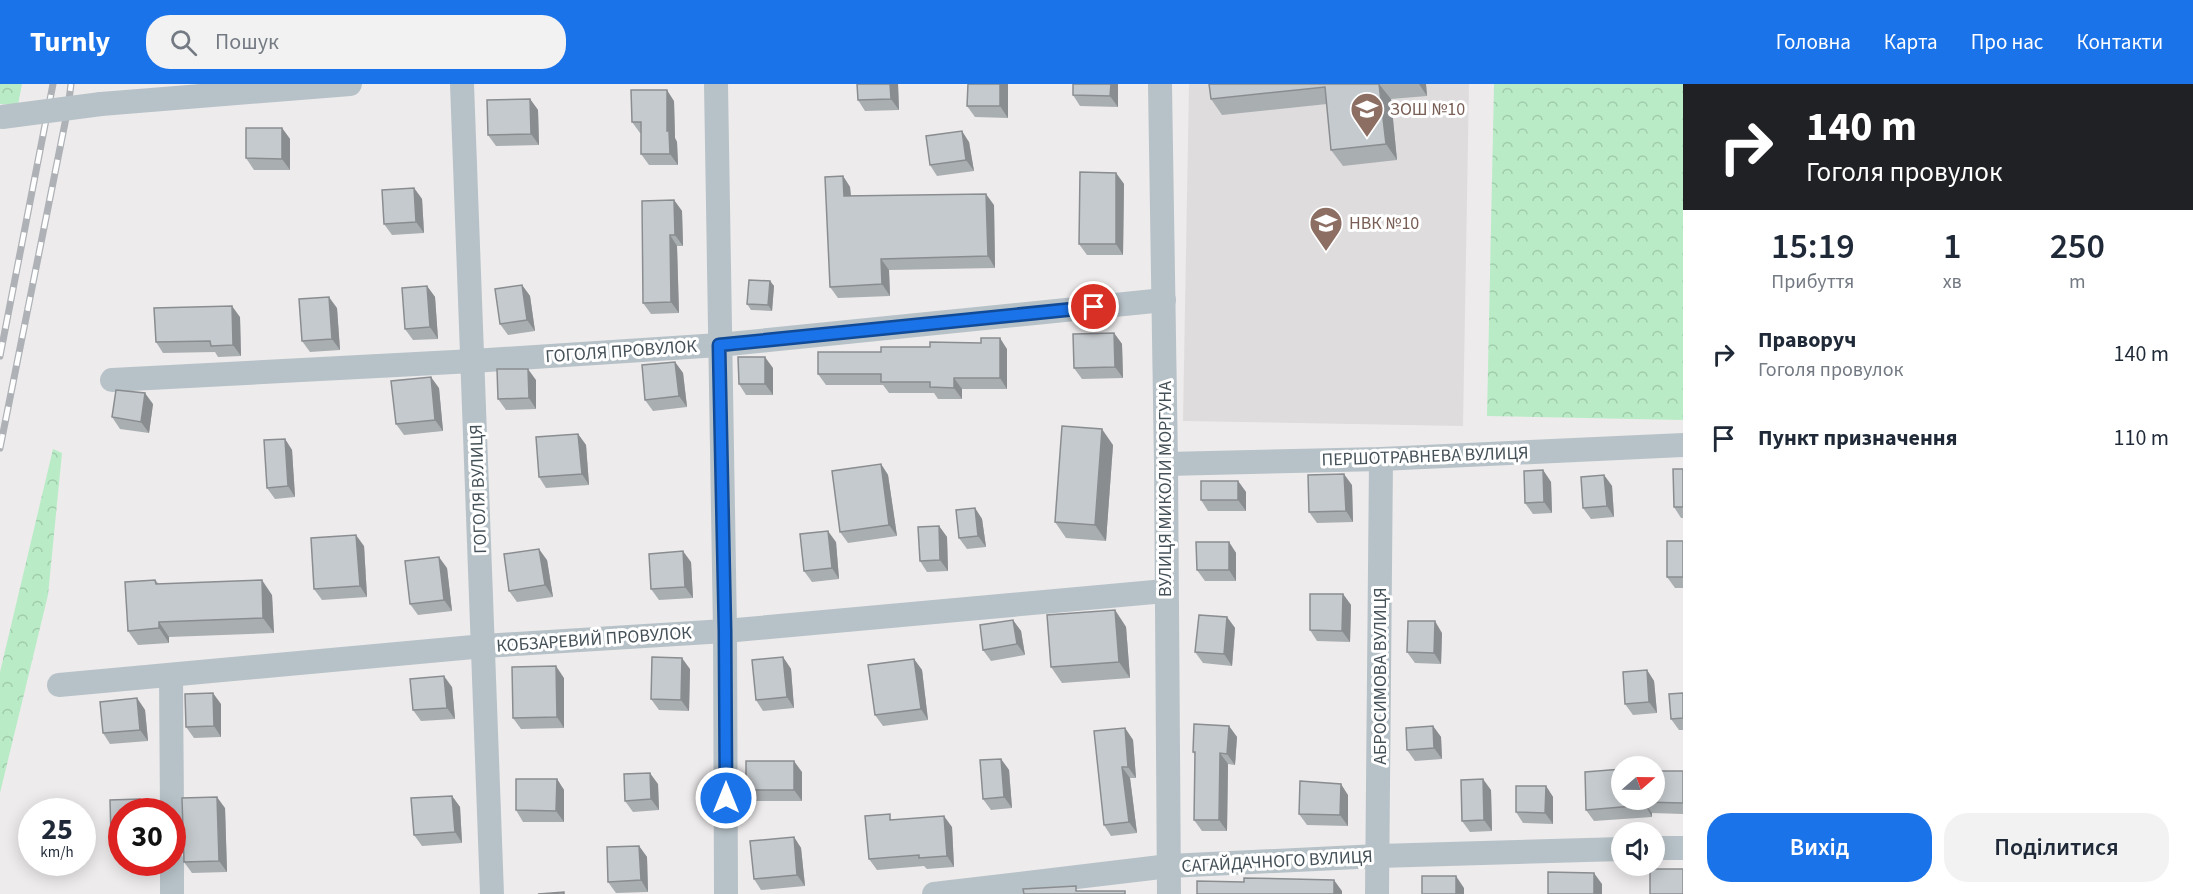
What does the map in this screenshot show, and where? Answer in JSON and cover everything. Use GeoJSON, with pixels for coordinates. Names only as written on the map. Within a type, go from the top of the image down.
{"type":"FeatureCollection","features":[{"type":"Feature","properties":{"kind":"street"},"geometry":{"type":"LineString","coordinates":[[1,117],[100,104],[168,91],[350,84]]}},
{"type":"Feature","properties":{"kind":"street","name":"ГОГОЛЯ ВУЛИЦЯ"},"geometry":{"type":"LineString","coordinates":[[462,84],[492,894]]}},
{"type":"Feature","properties":{"kind":"street"},"geometry":{"type":"LineString","coordinates":[[716,84],[725,631],[726,894]]}},
{"type":"Feature","properties":{"kind":"street","name":"ВУЛИЦЯ МИКОЛИ МОРГУНА"},"geometry":{"type":"LineString","coordinates":[[1160,84],[1169,894]]}},
{"type":"Feature","properties":{"kind":"street","name":"ГОГОЛЯ ПРОВУЛОК"},"geometry":{"type":"LineString","coordinates":[[112,380],[473,361],[719,345],[1164,300]]}},
{"type":"Feature","properties":{"kind":"street","name":"ПЕРШОТРАВНЕВА ВУЛИЦЯ"},"geometry":{"type":"LineString","coordinates":[[1166,464],[1381,459],[1683,445]]}},
{"type":"Feature","properties":{"kind":"street","name":"АБРОСИМОВА ВУЛИЦЯ"},"geometry":{"type":"LineString","coordinates":[[1377,894],[1381,459]]}},
{"type":"Feature","properties":{"kind":"street","name":"КОБЗАРЕВИЙ ПРОВУЛОК"},"geometry":{"type":"LineString","coordinates":[[59,686],[484,646],[725,631],[1165,591]]}},
{"type":"Feature","properties":{"kind":"street"},"geometry":{"type":"LineString","coordinates":[[171,676],[172,798]]}},
{"type":"Feature","properties":{"kind":"street"},"geometry":{"type":"LineString","coordinates":[[1665,848],[1683,848]]}},
{"type":"Feature","properties":{"kind":"street","name":"САГАЙДАЧНОГО ВУЛИЦЯ"},"geometry":{"type":"LineString","coordinates":[[934,894],[1169,866],[1378,856],[1611,849]]}},
{"type":"Feature","properties":{"kind":"street"},"geometry":{"type":"LineString","coordinates":[[172,876],[172,894]]}},
{"type":"Feature","properties":{"kind":"shaded area","name":"НВК №10"},"geometry":{"type":"Polygon","coordinates":[[[1189,84],[1469,84],[1463,426],[1183,421],[1189,84]]]}},
{"type":"Feature","properties":{"kind":"green space"},"geometry":{"type":"Polygon","coordinates":[[[0,84],[22,84],[18,105],[0,104],[0,84]]]}},
{"type":"Feature","properties":{"kind":"green space"},"geometry":{"type":"Polygon","coordinates":[[[1494,84],[1683,84],[1683,420],[1487,416],[1494,84]]]}},
{"type":"Feature","properties":{"kind":"green space"},"geometry":{"type":"Polygon","coordinates":[[[53,449],[62,453],[48,595],[0,793],[0,672],[53,449]]]}},
{"type":"Feature","properties":{"kind":"building"},"geometry":{"type":"Polygon","coordinates":[[[857,84],[890,84],[891,99],[858,100],[857,84]]]}},
{"type":"Feature","properties":{"kind":"building"},"geometry":{"type":"Polygon","coordinates":[[[968,84],[1000,84],[1000,106],[967,106],[968,84]]]}},
{"type":"Feature","properties":{"kind":"building"},"geometry":{"type":"Polygon","coordinates":[[[1073,84],[1111,84],[1110,96],[1073,95],[1073,84]]]}},
{"type":"Feature","properties":{"kind":"building"},"geometry":{"type":"Polygon","coordinates":[[[1209,84],[1379,84],[1386,144],[1331,150],[1325,87],[1211,99],[1209,84]]]}},
{"type":"Feature","properties":{"kind":"building"},"geometry":{"type":"Polygon","coordinates":[[[631,90],[667,90],[667,131],[669,131],[670,154],[641,154],[641,122],[632,122],[631,90]]]}},
{"type":"Feature","properties":{"kind":"building"},"geometry":{"type":"Polygon","coordinates":[[[530,99],[531,134],[488,135],[487,100],[530,99]]]}},
{"type":"Feature","properties":{"kind":"building"},"geometry":{"type":"Polygon","coordinates":[[[246,128],[282,128],[282,159],[246,158],[246,128]]]}},
{"type":"Feature","properties":{"kind":"building"},"geometry":{"type":"Polygon","coordinates":[[[962,131],[966,160],[930,165],[926,136],[962,131]]]}},
{"type":"Feature","properties":{"kind":"building"},"geometry":{"type":"Polygon","coordinates":[[[1080,172],[1116,173],[1116,244],[1079,244],[1080,172]]]}},
{"type":"Feature","properties":{"kind":"building"},"geometry":{"type":"Polygon","coordinates":[[[843,176],[844,196],[986,194],[988,256],[881,259],[882,284],[830,287],[825,177],[843,176]]]}},
{"type":"Feature","properties":{"kind":"building"},"geometry":{"type":"Polygon","coordinates":[[[414,188],[416,222],[384,224],[382,190],[414,188]]]}},
{"type":"Feature","properties":{"kind":"building"},"geometry":{"type":"Polygon","coordinates":[[[674,200],[675,235],[670,235],[671,302],[643,303],[642,201],[674,200]]]}},
{"type":"Feature","properties":{"kind":"building"},"geometry":{"type":"Polygon","coordinates":[[[749,280],[770,281],[768,305],[747,304],[749,280]]]}},
{"type":"Feature","properties":{"kind":"building"},"geometry":{"type":"Polygon","coordinates":[[[522,285],[527,320],[500,324],[495,289],[522,285]]]}},
{"type":"Feature","properties":{"kind":"building"},"geometry":{"type":"Polygon","coordinates":[[[427,286],[430,327],[405,329],[402,288],[427,286]]]}},
{"type":"Feature","properties":{"kind":"building"},"geometry":{"type":"Polygon","coordinates":[[[329,297],[332,339],[302,341],[299,299],[329,297]]]}},
{"type":"Feature","properties":{"kind":"building"},"geometry":{"type":"Polygon","coordinates":[[[232,306],[233,345],[211,346],[210,341],[156,342],[154,308],[232,306]]]}},
{"type":"Feature","properties":{"kind":"building"},"geometry":{"type":"Polygon","coordinates":[[[1114,333],[1115,367],[1074,368],[1073,334],[1114,333]]]}},
{"type":"Feature","properties":{"kind":"building"},"geometry":{"type":"Polygon","coordinates":[[[981,338],[1000,338],[1000,378],[954,378],[954,388],[930,387],[930,382],[881,382],[881,374],[818,374],[818,352],[881,352],[881,347],[930,347],[930,342],[981,343],[981,338]]]}},
{"type":"Feature","properties":{"kind":"building"},"geometry":{"type":"Polygon","coordinates":[[[738,357],[765,357],[765,384],[739,384],[738,357]]]}},
{"type":"Feature","properties":{"kind":"building"},"geometry":{"type":"Polygon","coordinates":[[[675,362],[679,396],[645,400],[642,365],[675,362]]]}},
{"type":"Feature","properties":{"kind":"building"},"geometry":{"type":"Polygon","coordinates":[[[497,369],[528,369],[529,398],[498,399],[497,369]]]}},
{"type":"Feature","properties":{"kind":"building"},"geometry":{"type":"Polygon","coordinates":[[[431,377],[435,420],[396,424],[391,381],[431,377]]]}},
{"type":"Feature","properties":{"kind":"building"},"geometry":{"type":"Polygon","coordinates":[[[116,390],[145,393],[141,422],[112,417],[116,390]]]}},
{"type":"Feature","properties":{"kind":"building"},"geometry":{"type":"Polygon","coordinates":[[[1062,426],[1102,429],[1095,525],[1055,522],[1062,426]]]}},
{"type":"Feature","properties":{"kind":"building"},"geometry":{"type":"Polygon","coordinates":[[[578,434],[582,474],[539,477],[536,437],[578,434]]]}},
{"type":"Feature","properties":{"kind":"building"},"geometry":{"type":"Polygon","coordinates":[[[285,439],[288,486],[267,488],[264,440],[285,439]]]}},
{"type":"Feature","properties":{"kind":"building"},"geometry":{"type":"Polygon","coordinates":[[[881,464],[889,525],[840,532],[832,471],[881,464]]]}},
{"type":"Feature","properties":{"kind":"building"},"geometry":{"type":"Polygon","coordinates":[[[1673,469],[1683,469],[1683,507],[1674,507],[1673,469]]]}},
{"type":"Feature","properties":{"kind":"building"},"geometry":{"type":"Polygon","coordinates":[[[1543,470],[1544,502],[1525,503],[1524,471],[1543,470]]]}},
{"type":"Feature","properties":{"kind":"building"},"geometry":{"type":"Polygon","coordinates":[[[1344,474],[1346,511],[1309,512],[1308,475],[1344,474]]]}},
{"type":"Feature","properties":{"kind":"building"},"geometry":{"type":"Polygon","coordinates":[[[1604,475],[1607,506],[1583,508],[1581,477],[1604,475]]]}},
{"type":"Feature","properties":{"kind":"building"},"geometry":{"type":"Polygon","coordinates":[[[1201,481],[1238,481],[1238,500],[1201,500],[1201,481]]]}},
{"type":"Feature","properties":{"kind":"building"},"geometry":{"type":"Polygon","coordinates":[[[975,508],[978,536],[959,538],[956,510],[975,508]]]}},
{"type":"Feature","properties":{"kind":"building"},"geometry":{"type":"Polygon","coordinates":[[[939,526],[940,560],[920,561],[918,527],[939,526]]]}},
{"type":"Feature","properties":{"kind":"building"},"geometry":{"type":"Polygon","coordinates":[[[828,531],[832,568],[804,571],[800,534],[828,531]]]}},
{"type":"Feature","properties":{"kind":"building"},"geometry":{"type":"Polygon","coordinates":[[[356,535],[360,586],[314,589],[311,538],[356,535]]]}},
{"type":"Feature","properties":{"kind":"building"},"geometry":{"type":"Polygon","coordinates":[[[1667,541],[1683,541],[1683,577],[1667,577],[1667,541]]]}},
{"type":"Feature","properties":{"kind":"building"},"geometry":{"type":"Polygon","coordinates":[[[1196,542],[1229,542],[1229,570],[1197,570],[1196,542]]]}},
{"type":"Feature","properties":{"kind":"building"},"geometry":{"type":"Polygon","coordinates":[[[539,549],[545,585],[509,591],[504,554],[539,549]]]}},
{"type":"Feature","properties":{"kind":"building"},"geometry":{"type":"Polygon","coordinates":[[[683,551],[685,587],[651,589],[649,554],[683,551]]]}},
{"type":"Feature","properties":{"kind":"building"},"geometry":{"type":"Polygon","coordinates":[[[439,557],[444,600],[410,604],[405,561],[439,557]]]}},
{"type":"Feature","properties":{"kind":"building"},"geometry":{"type":"Polygon","coordinates":[[[155,580],[156,584],[262,580],[263,618],[159,622],[159,628],[128,631],[125,582],[155,580]]]}},
{"type":"Feature","properties":{"kind":"building"},"geometry":{"type":"Polygon","coordinates":[[[1310,594],[1343,594],[1342,631],[1310,630],[1310,594]]]}},
{"type":"Feature","properties":{"kind":"building"},"geometry":{"type":"Polygon","coordinates":[[[1115,610],[1119,662],[1051,667],[1047,615],[1115,610]]]}},
{"type":"Feature","properties":{"kind":"building"},"geometry":{"type":"Polygon","coordinates":[[[1199,615],[1227,617],[1224,654],[1195,652],[1199,615]]]}},
{"type":"Feature","properties":{"kind":"building"},"geometry":{"type":"Polygon","coordinates":[[[1013,620],[1017,644],[983,650],[980,625],[1013,620]]]}},
{"type":"Feature","properties":{"kind":"building"},"geometry":{"type":"Polygon","coordinates":[[[1408,621],[1435,621],[1434,653],[1407,652],[1408,621]]]}},
{"type":"Feature","properties":{"kind":"building"},"geometry":{"type":"Polygon","coordinates":[[[652,657],[682,658],[681,700],[651,699],[652,657]]]}},
{"type":"Feature","properties":{"kind":"building"},"geometry":{"type":"Polygon","coordinates":[[[783,657],[787,697],[756,700],[752,660],[783,657]]]}},
{"type":"Feature","properties":{"kind":"building"},"geometry":{"type":"Polygon","coordinates":[[[914,659],[921,709],[875,715],[868,665],[914,659]]]}},
{"type":"Feature","properties":{"kind":"building"},"geometry":{"type":"Polygon","coordinates":[[[556,666],[557,717],[513,718],[512,667],[556,666]]]}},
{"type":"Feature","properties":{"kind":"building"},"geometry":{"type":"Polygon","coordinates":[[[1647,670],[1649,702],[1625,704],[1623,672],[1647,670]]]}},
{"type":"Feature","properties":{"kind":"building"},"geometry":{"type":"Polygon","coordinates":[[[444,676],[447,708],[413,710],[410,679],[444,676]]]}},
{"type":"Feature","properties":{"kind":"building"},"geometry":{"type":"Polygon","coordinates":[[[213,693],[214,726],[186,727],[185,694],[213,693]]]}},
{"type":"Feature","properties":{"kind":"building"},"geometry":{"type":"Polygon","coordinates":[[[1683,693],[1683,718],[1671,719],[1669,694],[1683,693]]]}},
{"type":"Feature","properties":{"kind":"building"},"geometry":{"type":"Polygon","coordinates":[[[137,698],[140,730],[103,733],[100,702],[137,698]]]}},
{"type":"Feature","properties":{"kind":"building"},"geometry":{"type":"Polygon","coordinates":[[[1194,724],[1229,726],[1227,754],[1220,753],[1219,820],[1194,820],[1194,724]]]}},
{"type":"Feature","properties":{"kind":"building"},"geometry":{"type":"Polygon","coordinates":[[[1433,726],[1434,748],[1407,750],[1406,728],[1433,726]]]}},
{"type":"Feature","properties":{"kind":"building"},"geometry":{"type":"Polygon","coordinates":[[[1125,728],[1128,767],[1122,767],[1129,822],[1104,825],[1094,731],[1125,728]]]}},
{"type":"Feature","properties":{"kind":"building"},"geometry":{"type":"Polygon","coordinates":[[[1001,759],[1004,797],[983,799],[980,760],[1001,759]]]}},
{"type":"Feature","properties":{"kind":"building"},"geometry":{"type":"Polygon","coordinates":[[[746,761],[794,761],[794,790],[746,790],[746,761]]]}},
{"type":"Feature","properties":{"kind":"building"},"geometry":{"type":"Polygon","coordinates":[[[1611,770],[1611,808],[1586,810],[1585,772],[1611,770]]]}},
{"type":"Feature","properties":{"kind":"building"},"geometry":{"type":"Polygon","coordinates":[[[1665,771],[1683,771],[1683,803],[1665,803],[1665,771]]]}},
{"type":"Feature","properties":{"kind":"building"},"geometry":{"type":"Polygon","coordinates":[[[650,773],[651,799],[625,801],[624,774],[650,773]]]}},
{"type":"Feature","properties":{"kind":"building"},"geometry":{"type":"Polygon","coordinates":[[[516,779],[557,779],[556,811],[516,810],[516,779]]]}},
{"type":"Feature","properties":{"kind":"building"},"geometry":{"type":"Polygon","coordinates":[[[1483,779],[1484,820],[1462,821],[1461,780],[1483,779]]]}},
{"type":"Feature","properties":{"kind":"building"},"geometry":{"type":"Polygon","coordinates":[[[1300,781],[1341,784],[1340,815],[1299,814],[1300,781]]]}},
{"type":"Feature","properties":{"kind":"building"},"geometry":{"type":"Polygon","coordinates":[[[1516,786],[1546,786],[1545,813],[1516,812],[1516,786]]]}},
{"type":"Feature","properties":{"kind":"building"},"geometry":{"type":"Polygon","coordinates":[[[452,796],[455,832],[414,835],[411,798],[452,796]]]}},
{"type":"Feature","properties":{"kind":"building"},"geometry":{"type":"Polygon","coordinates":[[[217,797],[219,861],[186,862],[186,798],[182,798],[217,797]]]}},
{"type":"Feature","properties":{"kind":"building"},"geometry":{"type":"Polygon","coordinates":[[[890,814],[890,820],[944,816],[947,856],[919,858],[919,855],[869,859],[865,816],[890,814]]]}},
{"type":"Feature","properties":{"kind":"building"},"geometry":{"type":"Polygon","coordinates":[[[794,837],[797,875],[754,879],[750,841],[794,837]]]}},
{"type":"Feature","properties":{"kind":"building"},"geometry":{"type":"Polygon","coordinates":[[[639,846],[641,880],[608,882],[607,847],[639,846]]]}},
{"type":"Feature","properties":{"kind":"building"},"geometry":{"type":"Polygon","coordinates":[[[1665,869],[1683,869],[1683,894],[1650,894],[1650,876],[1665,876],[1665,869]]]}},
{"type":"Feature","properties":{"kind":"building"},"geometry":{"type":"Polygon","coordinates":[[[1548,872],[1594,873],[1594,894],[1548,894],[1548,872]]]}},
{"type":"Feature","properties":{"kind":"building"},"geometry":{"type":"Polygon","coordinates":[[[1422,876],[1456,876],[1456,894],[1422,894],[1422,876]]]}},
{"type":"Feature","properties":{"kind":"building"},"geometry":{"type":"Polygon","coordinates":[[[1244,878],[1334,880],[1334,894],[1197,894],[1197,881],[1244,882],[1244,878]]]}},
{"type":"Feature","properties":{"kind":"building"},"geometry":{"type":"Polygon","coordinates":[[[1076,886],[1076,891],[1125,891],[1125,894],[1024,894],[1023,889],[1076,886]]]}},
{"type":"Feature","properties":{"kind":"building"},"geometry":{"type":"Polygon","coordinates":[[[564,892],[564,894],[538,894],[564,892]]]}},
{"type":"Feature","properties":{"kind":"railway"},"geometry":{"type":"LineString","coordinates":[[0,356],[53,84]]}},
{"type":"Feature","properties":{"kind":"railway"},"geometry":{"type":"LineString","coordinates":[[0,448],[71,84]]}},
{"type":"Feature","properties":{"kind":"place","name":"ЗОШ №10"},"geometry":{"type":"Point","coordinates":[1367,138]}},
{"type":"Feature","properties":{"kind":"place","name":"НВК №10"},"geometry":{"type":"Point","coordinates":[1326,252]}},
{"type":"Feature","properties":{"kind":"route"},"geometry":{"type":"LineString","coordinates":[[726,798],[719,345],[1094,307]]}}]}
